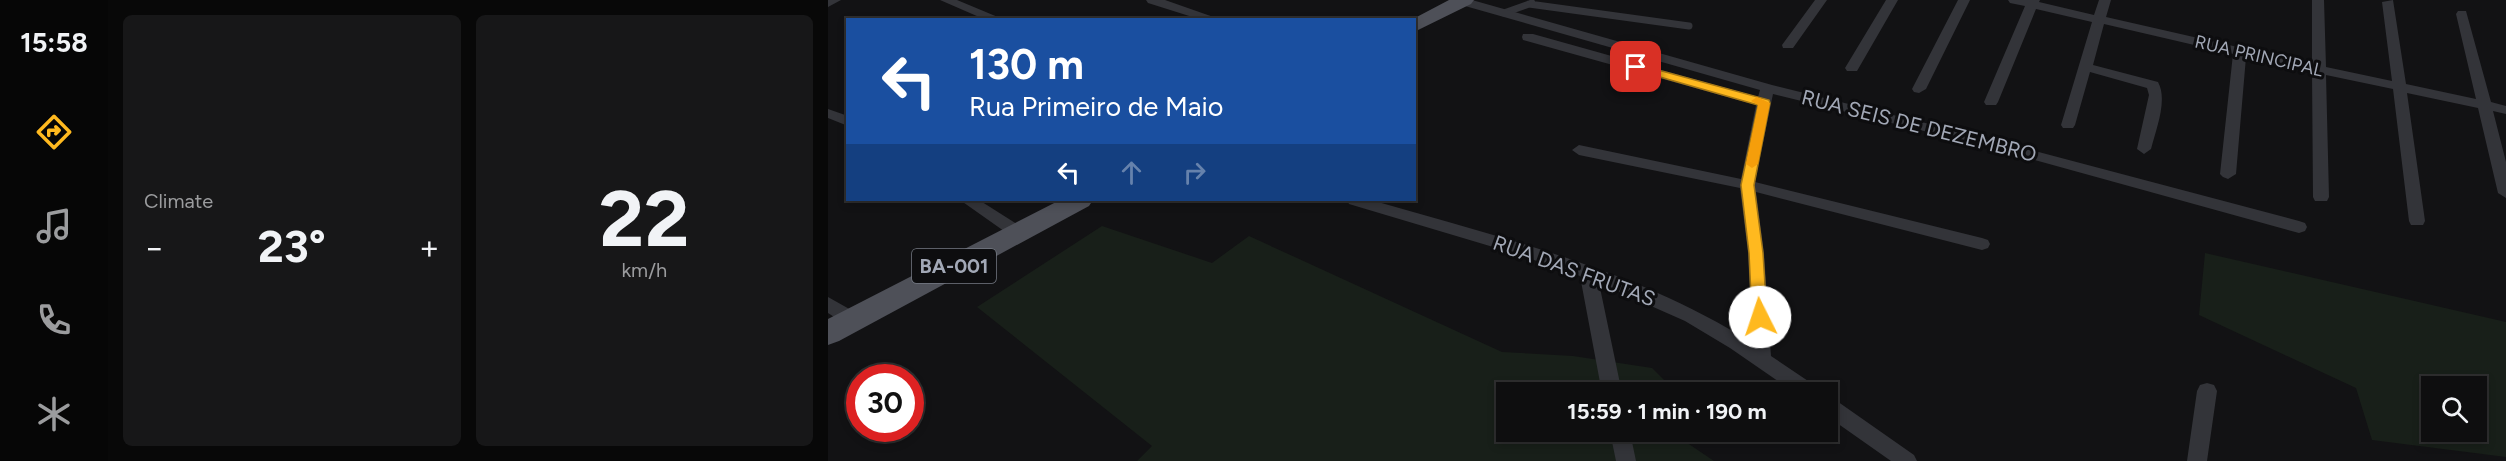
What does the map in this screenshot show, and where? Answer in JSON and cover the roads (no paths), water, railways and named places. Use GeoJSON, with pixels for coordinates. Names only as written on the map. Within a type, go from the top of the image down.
{"type":"FeatureCollection","features":[{"type":"Feature","properties":{"kind":"main road"},"geometry":{"type":"LineString","coordinates":[[1416,25],[1461,0]]}},
{"type":"Feature","properties":{"kind":"main road","name":"BA-001"},"geometry":{"type":"LineString","coordinates":[[828,333],[1078,201]]}},
{"type":"Feature","properties":{"kind":"street"},"geometry":{"type":"LineString","coordinates":[[828,3],[835,0]]}},
{"type":"Feature","properties":{"kind":"street"},"geometry":{"type":"LineString","coordinates":[[946,0],[994,18]]}},
{"type":"Feature","properties":{"kind":"street"},"geometry":{"type":"LineString","coordinates":[[1152,0],[1210,18]]}},
{"type":"Feature","properties":{"kind":"street","name":"RUA SEIS DE DEZEMBRO"},"geometry":{"type":"LineString","coordinates":[[1461,0],[1766,95],[1981,141],[2299,227]]}},
{"type":"Feature","properties":{"kind":"street"},"geometry":{"type":"LineString","coordinates":[[1788,45],[1821,0]]}},
{"type":"Feature","properties":{"kind":"street"},"geometry":{"type":"LineString","coordinates":[[1852,68],[1892,0]]}},
{"type":"Feature","properties":{"kind":"street"},"geometry":{"type":"LineString","coordinates":[[1919,89],[1964,0]]}},
{"type":"Feature","properties":{"kind":"street","name":"RUA PRINCIPAL"},"geometry":{"type":"LineString","coordinates":[[2014,0],[2033,2],[2098,20],[2506,110]]}},
{"type":"Feature","properties":{"kind":"street"},"geometry":{"type":"LineString","coordinates":[[2068,124],[2105,0]]}},
{"type":"Feature","properties":{"kind":"street"},"geometry":{"type":"LineString","coordinates":[[2318,0],[2321,197]]}},
{"type":"Feature","properties":{"kind":"street"},"geometry":{"type":"LineString","coordinates":[[1991,102],[2033,2]]}},
{"type":"Feature","properties":{"kind":"street"},"geometry":{"type":"LineString","coordinates":[[2388,2],[2417,221]]}},
{"type":"Feature","properties":{"kind":"street"},"geometry":{"type":"LineString","coordinates":[[2462,14],[2482,104],[2506,193]]}},
{"type":"Feature","properties":{"kind":"street"},"geometry":{"type":"LineString","coordinates":[[1528,37],[1766,95],[1747,185],[1756,253],[1762,360]]}},
{"type":"Feature","properties":{"kind":"street"},"geometry":{"type":"LineString","coordinates":[[2228,174],[2240,52]]}},
{"type":"Feature","properties":{"kind":"street"},"geometry":{"type":"LineString","coordinates":[[2086,66],[2153,85],[2156,95],[2144,149]]}},
{"type":"Feature","properties":{"kind":"street"},"geometry":{"type":"LineString","coordinates":[[828,113],[846,121]]}},
{"type":"Feature","properties":{"kind":"street"},"geometry":{"type":"LineString","coordinates":[[1579,150],[1747,185],[1982,244]]}},
{"type":"Feature","properties":{"kind":"street"},"geometry":{"type":"LineString","coordinates":[[970,201],[1017,232]]}},
{"type":"Feature","properties":{"kind":"street","name":"RUA DAS FRUTAS"},"geometry":{"type":"LineString","coordinates":[[1358,201],[1530,252],[1610,280],[1691,316],[1794,382]]}},
{"type":"Feature","properties":{"kind":"street"},"geometry":{"type":"LineString","coordinates":[[1588,272],[1610,382]]}},
{"type":"Feature","properties":{"kind":"street"},"geometry":{"type":"LineString","coordinates":[[828,304],[854,320]]}},
{"type":"Feature","properties":{"kind":"street"},"geometry":{"type":"LineString","coordinates":[[2197,461],[2207,391]]}},
{"type":"Feature","properties":{"kind":"street"},"geometry":{"type":"LineString","coordinates":[[1838,413],[1907,461]]}},
{"type":"Feature","properties":{"kind":"street"},"geometry":{"type":"LineString","coordinates":[[1622,442],[1626,461]]}},
{"type":"Feature","properties":{"kind":"lane"},"geometry":{"type":"LineString","coordinates":[[1504,13],[1538,0]]}},
{"type":"Feature","properties":{"kind":"lane"},"geometry":{"type":"LineString","coordinates":[[1529,4],[1689,26]]}}]}
